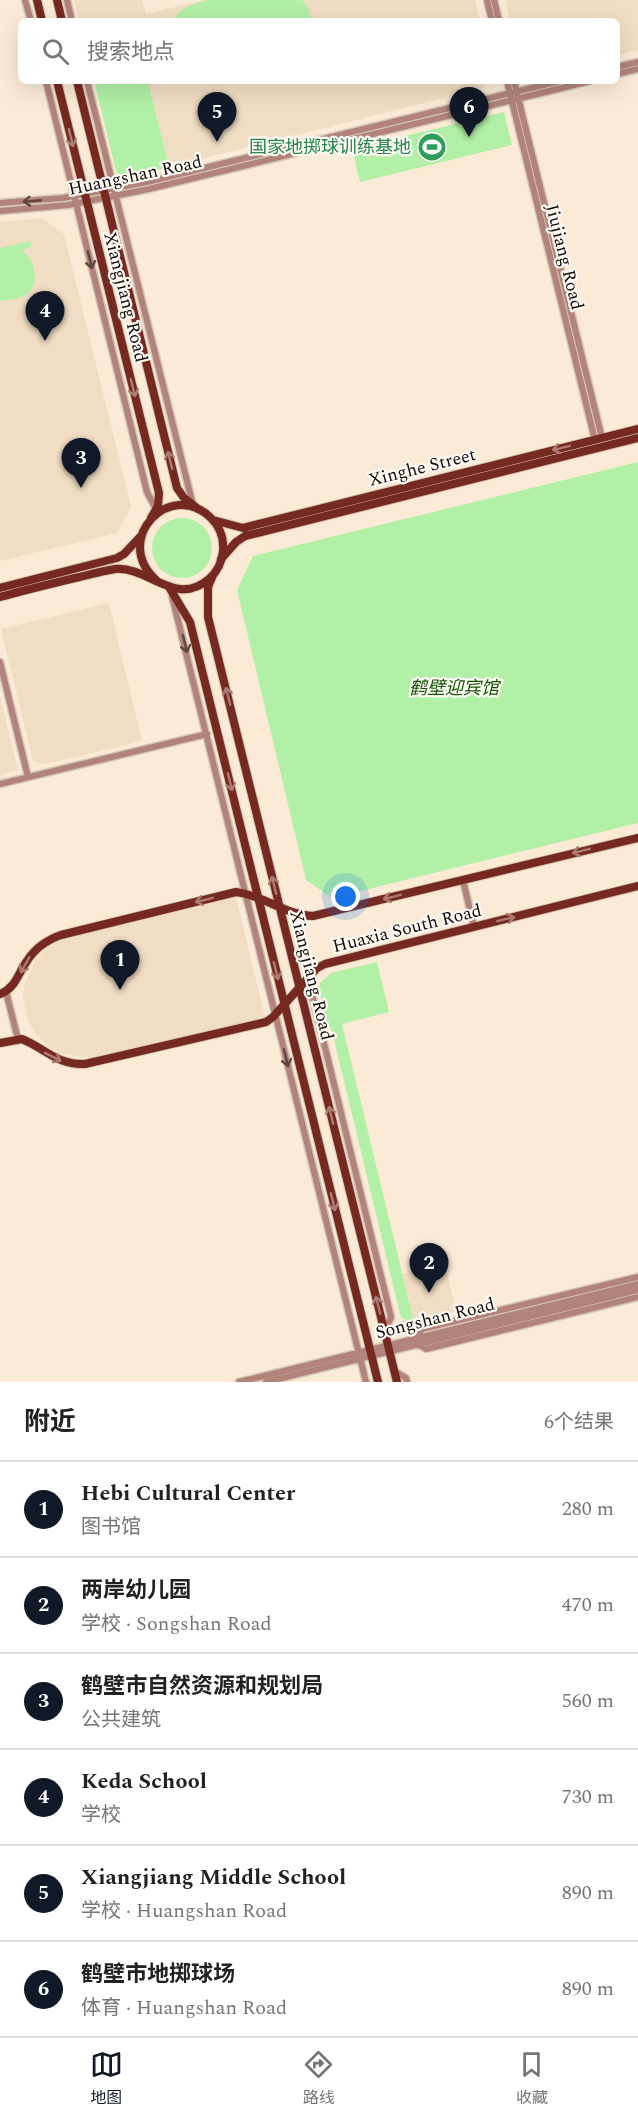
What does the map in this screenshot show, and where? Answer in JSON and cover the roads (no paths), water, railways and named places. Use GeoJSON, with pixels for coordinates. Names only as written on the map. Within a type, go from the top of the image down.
{"type":"FeatureCollection","features":[{"type":"Feature","properties":{"kind":"main road"},"geometry":{"type":"LineString","coordinates":[[37,0],[41,18]]}},
{"type":"Feature","properties":{"kind":"main road"},"geometry":{"type":"LineString","coordinates":[[57,0],[61,18]]}},
{"type":"Feature","properties":{"kind":"main road","name":"Xiangjiang Road"},"geometry":{"type":"LineString","coordinates":[[58,84],[159,493],[156,509],[151,518]]}},
{"type":"Feature","properties":{"kind":"main road","name":"Xiangjiang Road"},"geometry":{"type":"LineString","coordinates":[[77,84],[177,488],[195,507]]}},
{"type":"Feature","properties":{"kind":"main road","name":"Xinghe Street"},"geometry":{"type":"LineString","coordinates":[[213,520],[243,528],[638,429]]}},
{"type":"Feature","properties":{"kind":"main road","name":"Xinghe Street"},"geometry":{"type":"LineString","coordinates":[[222,559],[228,549],[245,536],[638,438]]}},
{"type":"Feature","properties":{"kind":"main road"},"geometry":{"type":"LineString","coordinates":[[0,588],[117,558],[142,535],[151,518],[173,506],[195,507],[213,520],[221,536],[222,559],[213,575],[192,588],[169,587],[139,572],[119,569],[0,597]]}},
{"type":"Feature","properties":{"kind":"main road"},"geometry":{"type":"LineString","coordinates":[[142,535],[140,547],[142,560],[147,571],[156,580]]}},
{"type":"Feature","properties":{"kind":"main road","name":"Xiangjiang Road"},"geometry":{"type":"LineString","coordinates":[[213,575],[208,587],[208,617],[397,1382]]}},
{"type":"Feature","properties":{"kind":"main road","name":"Xiangjiang Road"},"geometry":{"type":"LineString","coordinates":[[169,587],[190,622],[378,1382]]}},
{"type":"Feature","properties":{"kind":"main road","name":"Huaxia South Road"},"geometry":{"type":"LineString","coordinates":[[3,993],[18,977],[34,951],[61,934],[236,892],[313,916],[638,837]]}},
{"type":"Feature","properties":{"kind":"main road","name":"Huaxia South Road"},"geometry":{"type":"LineString","coordinates":[[18,1039],[31,1043],[57,1060],[70,1064],[85,1064],[266,1022],[275,1015],[316,968],[325,964],[638,886]]}},
{"type":"Feature","properties":{"kind":"main road"},"geometry":{"type":"LineString","coordinates":[[0,1043],[18,1039]]}},
{"type":"Feature","properties":{"kind":"street"},"geometry":{"type":"LineString","coordinates":[[25,0],[30,18]]}},
{"type":"Feature","properties":{"kind":"street"},"geometry":{"type":"LineString","coordinates":[[67,0],[71,18]]}},
{"type":"Feature","properties":{"kind":"street"},"geometry":{"type":"LineString","coordinates":[[487,0],[491,18]]}},
{"type":"Feature","properties":{"kind":"street"},"geometry":{"type":"LineString","coordinates":[[494,0],[498,18]]}},
{"type":"Feature","properties":{"kind":"street"},"geometry":{"type":"LineString","coordinates":[[620,66],[638,62]]}},
{"type":"Feature","properties":{"kind":"street"},"geometry":{"type":"LineString","coordinates":[[620,73],[638,69]]}},
{"type":"Feature","properties":{"kind":"street"},"geometry":{"type":"LineString","coordinates":[[47,84],[147,492],[156,509]]}},
{"type":"Feature","properties":{"kind":"street"},"geometry":{"type":"LineString","coordinates":[[88,84],[195,507]]}},
{"type":"Feature","properties":{"kind":"street","name":"Jiujiang Road"},"geometry":{"type":"LineString","coordinates":[[508,84],[514,96],[598,439]]}},
{"type":"Feature","properties":{"kind":"street","name":"Jiujiang Road"},"geometry":{"type":"LineString","coordinates":[[514,84],[514,96]]}},
{"type":"Feature","properties":{"kind":"street","name":"Huangshan Road"},"geometry":{"type":"LineString","coordinates":[[514,96],[551,84]]}},
{"type":"Feature","properties":{"kind":"street","name":"Huangshan Road"},"geometry":{"type":"LineString","coordinates":[[0,212],[77,204],[86,198],[158,179],[514,96],[575,84]]}},
{"type":"Feature","properties":{"kind":"street","name":"Huangshan Road"},"geometry":{"type":"LineString","coordinates":[[0,203],[75,196],[86,198]]}},
{"type":"Feature","properties":{"kind":"street"},"geometry":{"type":"LineString","coordinates":[[169,587],[177,611],[366,1382]]}},
{"type":"Feature","properties":{"kind":"street"},"geometry":{"type":"LineString","coordinates":[[0,662],[28,777]]}},
{"type":"Feature","properties":{"kind":"street"},"geometry":{"type":"LineString","coordinates":[[0,784],[207,734]]}},
{"type":"Feature","properties":{"kind":"street"},"geometry":{"type":"LineString","coordinates":[[463,880],[474,927]]}},
{"type":"Feature","properties":{"kind":"street"},"geometry":{"type":"LineString","coordinates":[[308,978],[391,1317],[384,1332]]}},
{"type":"Feature","properties":{"kind":"street"},"geometry":{"type":"LineString","coordinates":[[3,993],[18,1039]]}},
{"type":"Feature","properties":{"kind":"street"},"geometry":{"type":"LineString","coordinates":[[638,1276],[422,1329],[417,1341],[426,1349],[638,1298]]}},
{"type":"Feature","properties":{"kind":"street","name":"Songshan Road"},"geometry":{"type":"LineString","coordinates":[[417,1341],[638,1284]]}},
{"type":"Feature","properties":{"kind":"street","name":"Songshan Road"},"geometry":{"type":"LineString","coordinates":[[266,1382],[388,1348],[638,1290]]}},
{"type":"Feature","properties":{"kind":"street","name":"Songshan Road"},"geometry":{"type":"LineString","coordinates":[[239,1382],[360,1356]]}},
{"type":"Feature","properties":{"kind":"street"},"geometry":{"type":"LineString","coordinates":[[394,1371],[406,1378],[407,1382]]}},
{"type":"Feature","properties":{"kind":"place","name":"鹤壁市地掷球场"},"geometry":{"type":"Point","coordinates":[469,137]}},
{"type":"Feature","properties":{"kind":"place","name":"Xiangjiang Middle School"},"geometry":{"type":"Point","coordinates":[217,142]}},
{"type":"Feature","properties":{"kind":"place","name":"国家地掷球训练基地"},"geometry":{"type":"Point","coordinates":[432,147]}},
{"type":"Feature","properties":{"kind":"place","name":"Keda School"},"geometry":{"type":"Point","coordinates":[45,341]}},
{"type":"Feature","properties":{"kind":"place","name":"鹤壁市自然资源和规划局"},"geometry":{"type":"Point","coordinates":[81,488]}},
{"type":"Feature","properties":{"kind":"place","name":"Hebi Cultural Center"},"geometry":{"type":"Point","coordinates":[120,990]}},
{"type":"Feature","properties":{"kind":"place","name":"两岸幼儿园"},"geometry":{"type":"Point","coordinates":[429,1293]}},
{"type":"Feature","properties":{"kind":"park label","name":"鹤壁迎宾馆"},"geometry":{"type":"Point","coordinates":[454,688]}}]}
